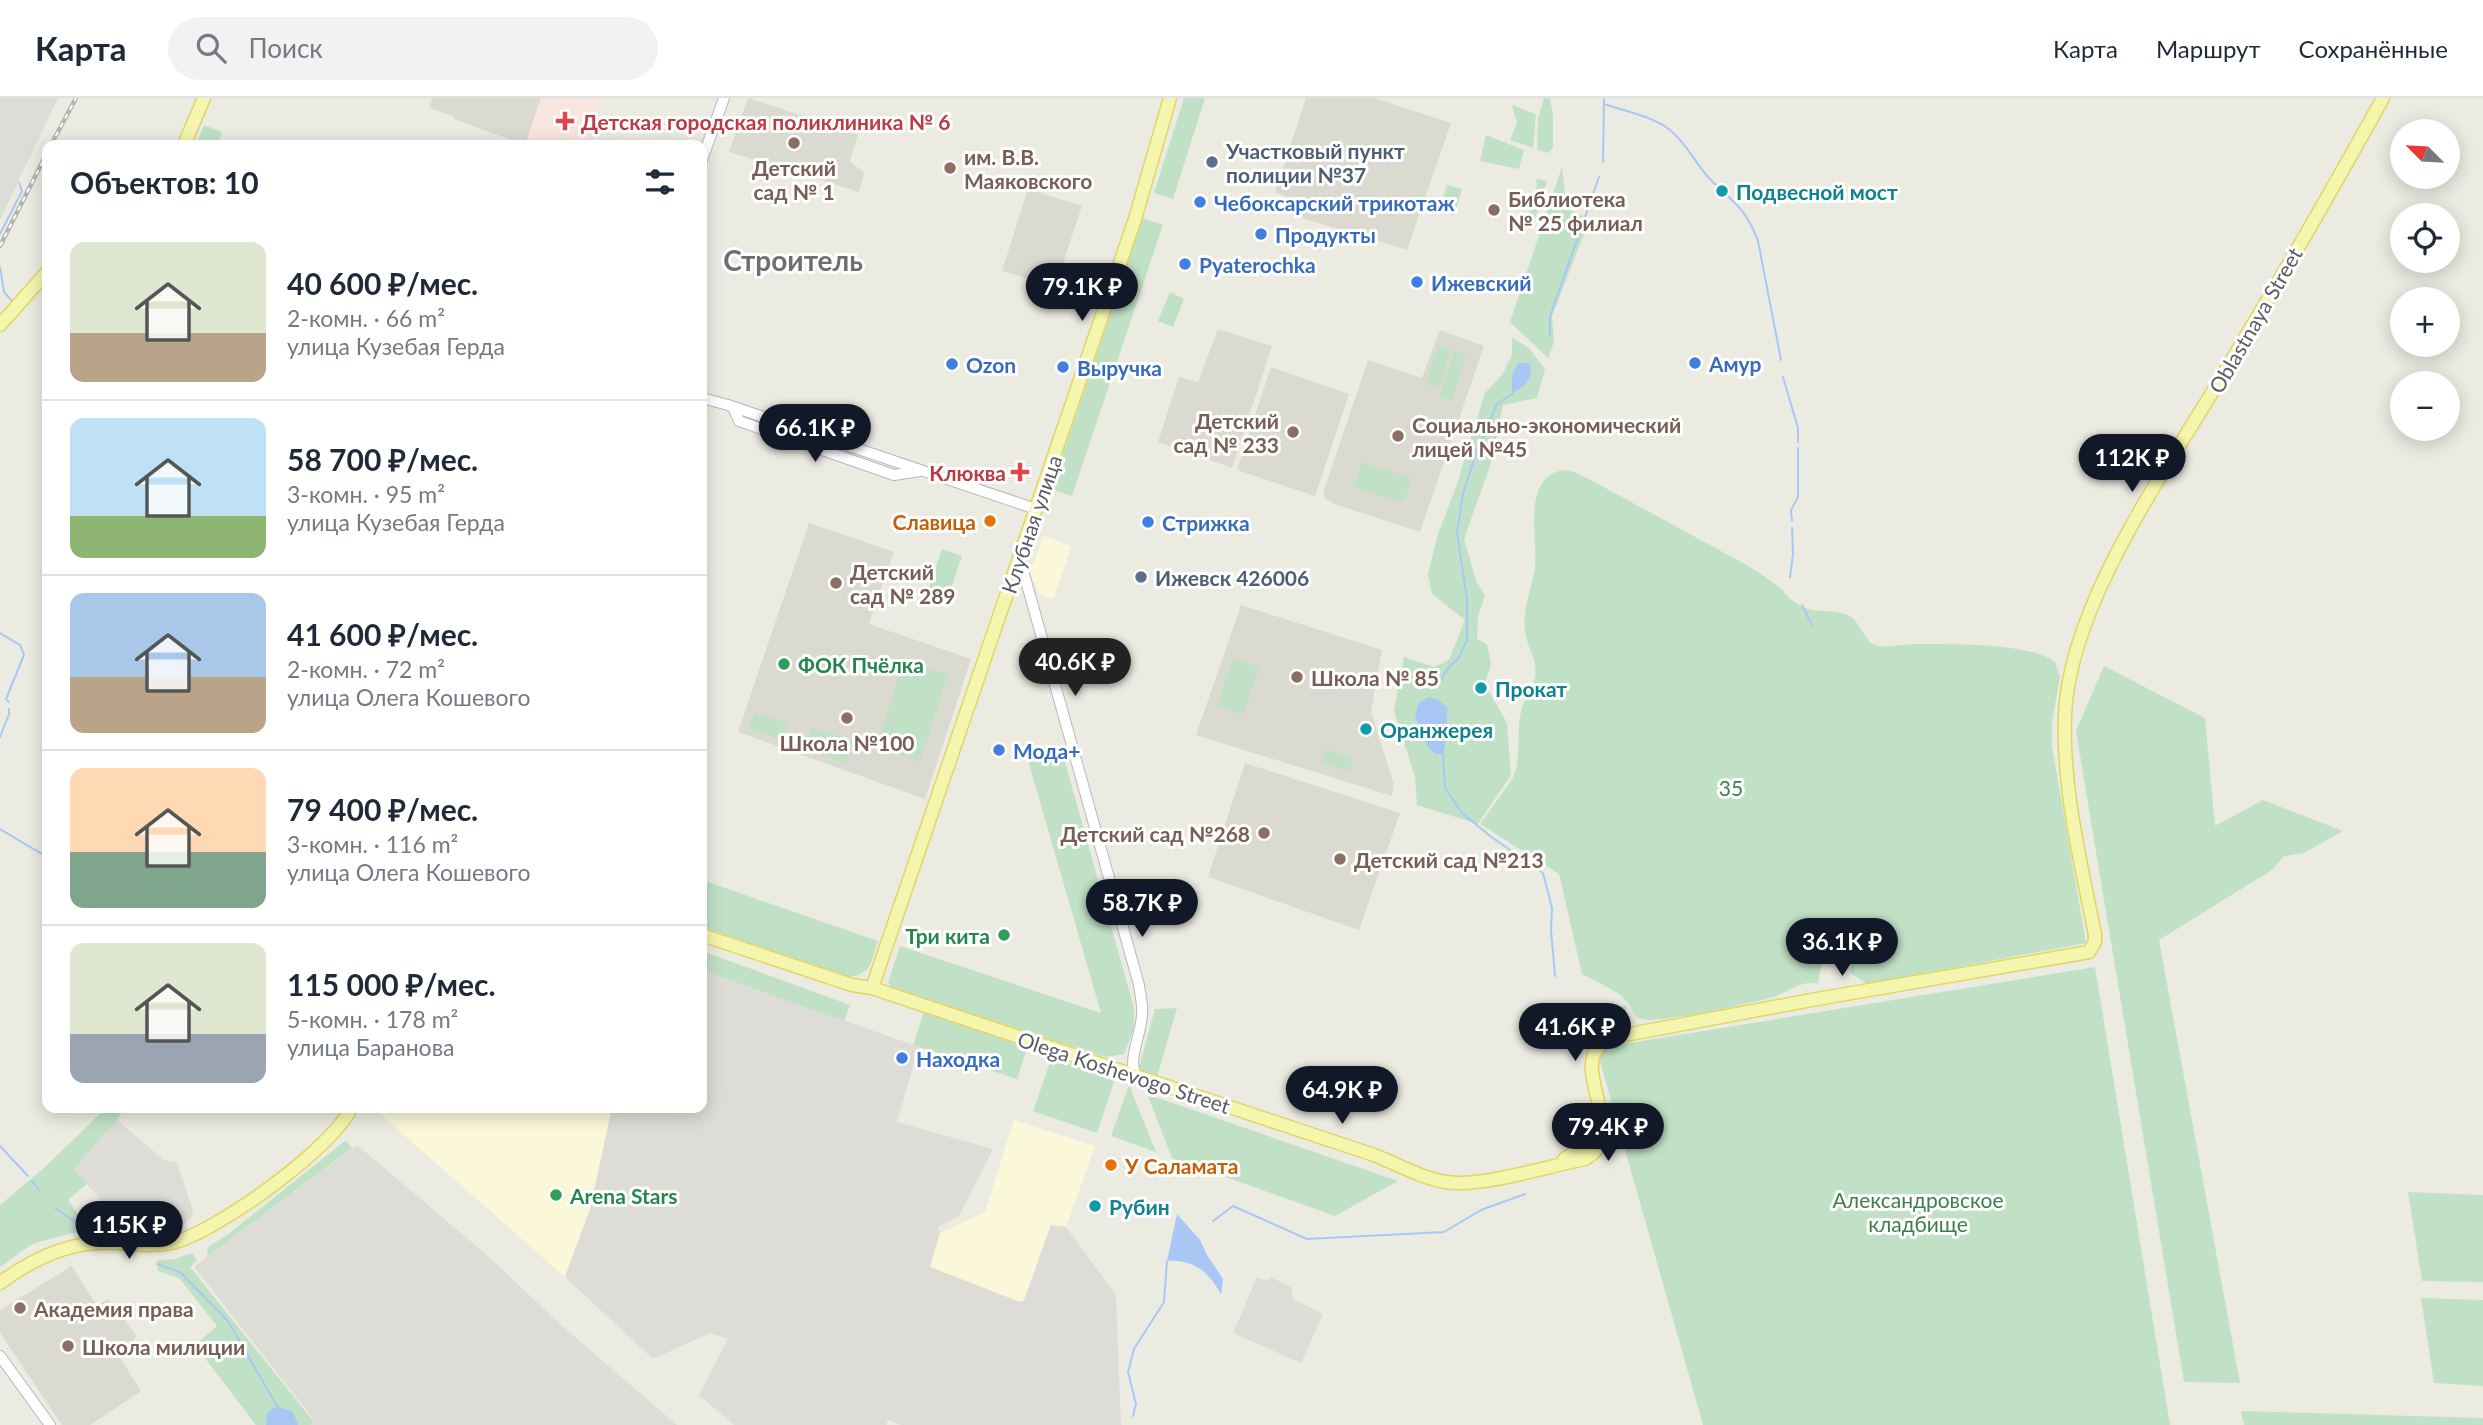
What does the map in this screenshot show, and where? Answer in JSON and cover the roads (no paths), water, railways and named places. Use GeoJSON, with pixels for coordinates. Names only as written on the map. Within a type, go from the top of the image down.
{"type":"FeatureCollection","features":[{"type":"Feature","properties":{"kind":"main road"},"geometry":{"type":"LineString","coordinates":[[186,140],[204,98]]}},
{"type":"Feature","properties":{"kind":"main road","name":"Клубная улица"},"geometry":{"type":"LineString","coordinates":[[872,988],[1135,219],[1171,98]]}},
{"type":"Feature","properties":{"kind":"main road","name":"Oblastnaya Street"},"geometry":{"type":"LineString","coordinates":[[1600,1109],[1592,1059],[1598,1045],[1609,1038],[1817,999],[2085,954],[2093,947],[2095,934],[2066,775],[2065,713],[2080,641],[2102,584],[2131,528],[2247,335],[2383,98]]}},
{"type":"Feature","properties":{"kind":"main road"},"geometry":{"type":"LineString","coordinates":[[0,325],[42,278]]}},
{"type":"Feature","properties":{"kind":"main road","name":"Olega Koshevogo Street"},"geometry":{"type":"LineString","coordinates":[[707,937],[853,986],[872,988],[1374,1155],[1446,1182],[1487,1180],[1585,1159],[1599,1148],[1604,1130],[1600,1109]]}},
{"type":"Feature","properties":{"kind":"main road"},"geometry":{"type":"LineString","coordinates":[[0,1283],[24,1265],[75,1246],[117,1242],[151,1247],[184,1240],[204,1231],[310,1156],[329,1139],[348,1113]]}},
{"type":"Feature","properties":{"kind":"street"},"geometry":{"type":"LineString","coordinates":[[707,146],[724,98]]}},
{"type":"Feature","properties":{"kind":"street"},"geometry":{"type":"LineString","coordinates":[[707,399],[733,407],[739,421],[894,475],[923,470],[1036,509]]}},
{"type":"Feature","properties":{"kind":"street"},"geometry":{"type":"LineString","coordinates":[[1019,556],[1139,985],[1143,1011],[1141,1034],[1132,1064],[1136,1076]]}},
{"type":"Feature","properties":{"kind":"street"},"geometry":{"type":"LineString","coordinates":[[1108,1067],[1124,1062],[1135,1051]]}},
{"type":"Feature","properties":{"kind":"street"},"geometry":{"type":"LineString","coordinates":[[0,1356],[50,1425]]}},
{"type":"Feature","properties":{"kind":"water"},"geometry":{"type":"Polygon","coordinates":[[[1518,363],[1530,363],[1531,374],[1525,385],[1512,394],[1512,375],[1518,363]]]}},
{"type":"Feature","properties":{"kind":"water"},"geometry":{"type":"Polygon","coordinates":[[[1428,697],[1437,699],[1447,707],[1443,754],[1435,754],[1427,746],[1415,716],[1418,704],[1428,697]]]}},
{"type":"Feature","properties":{"kind":"water"},"geometry":{"type":"Polygon","coordinates":[[[1177,1214],[1200,1240],[1223,1279],[1221,1295],[1212,1280],[1200,1269],[1185,1262],[1167,1261],[1177,1214]]]}},
{"type":"Feature","properties":{"kind":"water"},"geometry":{"type":"Polygon","coordinates":[[[277,1406],[293,1412],[298,1425],[266,1425],[267,1413],[277,1406]]]}},
{"type":"Feature","properties":{"kind":"waterway"},"geometry":{"type":"LineString","coordinates":[[1603,162],[1604,98]]}},
{"type":"Feature","properties":{"kind":"waterway"},"geometry":{"type":"LineString","coordinates":[[1604,104],[1647,117],[1670,130],[1708,177],[1743,212],[1758,241],[1781,360]]}},
{"type":"Feature","properties":{"kind":"waterway"},"geometry":{"type":"LineString","coordinates":[[1550,336],[1550,317],[1599,177]]}},
{"type":"Feature","properties":{"kind":"waterway"},"geometry":{"type":"LineString","coordinates":[[0,234],[22,191],[19,183]]}},
{"type":"Feature","properties":{"kind":"waterway"},"geometry":{"type":"LineString","coordinates":[[0,267],[4,292],[13,302]]}},
{"type":"Feature","properties":{"kind":"waterway"},"geometry":{"type":"LineString","coordinates":[[1783,377],[1798,428],[1798,442]]}},
{"type":"Feature","properties":{"kind":"waterway"},"geometry":{"type":"LineString","coordinates":[[1438,686],[1448,668],[1458,659],[1467,640],[1467,599],[1457,533],[1463,494],[1476,453],[1497,404],[1512,394]]}},
{"type":"Feature","properties":{"kind":"waterway"},"geometry":{"type":"LineString","coordinates":[[1792,521],[1791,510],[1798,497],[1798,448]]}},
{"type":"Feature","properties":{"kind":"waterway"},"geometry":{"type":"LineString","coordinates":[[1790,577],[1792,528]]}},
{"type":"Feature","properties":{"kind":"waterway"},"geometry":{"type":"LineString","coordinates":[[1802,605],[1812,625]]}},
{"type":"Feature","properties":{"kind":"waterway"},"geometry":{"type":"LineString","coordinates":[[0,633],[20,645],[24,655],[6,699],[9,702]]}},
{"type":"Feature","properties":{"kind":"waterway"},"geometry":{"type":"LineString","coordinates":[[0,737],[9,709]]}},
{"type":"Feature","properties":{"kind":"waterway"},"geometry":{"type":"LineString","coordinates":[[1443,754],[1445,788],[1462,813],[1543,873],[1552,908],[1555,976]]}},
{"type":"Feature","properties":{"kind":"waterway"},"geometry":{"type":"LineString","coordinates":[[0,829],[42,854]]}},
{"type":"Feature","properties":{"kind":"waterway"},"geometry":{"type":"LineString","coordinates":[[0,1146],[28,1176]]}},
{"type":"Feature","properties":{"kind":"waterway"},"geometry":{"type":"LineString","coordinates":[[32,1181],[40,1191]]}},
{"type":"Feature","properties":{"kind":"waterway"},"geometry":{"type":"LineString","coordinates":[[1213,1221],[1233,1206],[1307,1239],[1444,1232],[1481,1210],[1525,1194]]}},
{"type":"Feature","properties":{"kind":"waterway"},"geometry":{"type":"LineString","coordinates":[[55,1208],[74,1221]]}},
{"type":"Feature","properties":{"kind":"waterway"},"geometry":{"type":"LineString","coordinates":[[1133,1416],[1136,1404],[1128,1372],[1134,1349],[1164,1302],[1167,1261]]}},
{"type":"Feature","properties":{"kind":"waterway"},"geometry":{"type":"LineString","coordinates":[[157,1264],[180,1272],[228,1321],[277,1406]]}},
{"type":"Feature","properties":{"kind":"railway"},"geometry":{"type":"LineString","coordinates":[[54,140],[76,98]]}},
{"type":"Feature","properties":{"kind":"railway"},"geometry":{"type":"LineString","coordinates":[[0,246],[42,163]]}},
{"type":"Feature","properties":{"kind":"place","name":"Детская городская поликлиника № 6"},"geometry":{"type":"Point","coordinates":[565,121]}},
{"type":"Feature","properties":{"kind":"place","name":"Детский сад № 1"},"geometry":{"type":"Point","coordinates":[794,143]}},
{"type":"Feature","properties":{"kind":"place","name":"Участковый пункт полиции №37"},"geometry":{"type":"Point","coordinates":[1212,162]}},
{"type":"Feature","properties":{"kind":"place","name":"им. В.В. Маяковского"},"geometry":{"type":"Point","coordinates":[950,168]}},
{"type":"Feature","properties":{"kind":"place","name":"Подвесной мост"},"geometry":{"type":"Point","coordinates":[1722,191]}},
{"type":"Feature","properties":{"kind":"place","name":"Чебоксарский трикотаж"},"geometry":{"type":"Point","coordinates":[1200,202]}},
{"type":"Feature","properties":{"kind":"place","name":"Библиотека № 25 филиал"},"geometry":{"type":"Point","coordinates":[1494,210]}},
{"type":"Feature","properties":{"kind":"place","name":"Продукты"},"geometry":{"type":"Point","coordinates":[1261,234]}},
{"type":"Feature","properties":{"kind":"place","name":"Pyaterochka"},"geometry":{"type":"Point","coordinates":[1185,264]}},
{"type":"Feature","properties":{"kind":"place","name":"Ижевский"},"geometry":{"type":"Point","coordinates":[1417,282]}},
{"type":"Feature","properties":{"kind":"place","name":"Амур"},"geometry":{"type":"Point","coordinates":[1695,363]}},
{"type":"Feature","properties":{"kind":"place","name":"Ozon"},"geometry":{"type":"Point","coordinates":[952,364]}},
{"type":"Feature","properties":{"kind":"place","name":"Выручка"},"geometry":{"type":"Point","coordinates":[1063,367]}},
{"type":"Feature","properties":{"kind":"place","name":"Детский сад № 233"},"geometry":{"type":"Point","coordinates":[1293,432]}},
{"type":"Feature","properties":{"kind":"place","name":"Социально-экономический лицей №45"},"geometry":{"type":"Point","coordinates":[1398,436]}},
{"type":"Feature","properties":{"kind":"place","name":"Клюква"},"geometry":{"type":"Point","coordinates":[1020,472]}},
{"type":"Feature","properties":{"kind":"place","name":"Славица"},"geometry":{"type":"Point","coordinates":[990,521]}},
{"type":"Feature","properties":{"kind":"place","name":"Стрижка"},"geometry":{"type":"Point","coordinates":[1148,522]}},
{"type":"Feature","properties":{"kind":"place","name":"Ижевск 426006"},"geometry":{"type":"Point","coordinates":[1141,577]}},
{"type":"Feature","properties":{"kind":"place","name":"Детский сад № 289"},"geometry":{"type":"Point","coordinates":[836,583]}},
{"type":"Feature","properties":{"kind":"place","name":"ФОК Пчёлка"},"geometry":{"type":"Point","coordinates":[784,664]}},
{"type":"Feature","properties":{"kind":"place","name":"Школа № 85"},"geometry":{"type":"Point","coordinates":[1297,677]}},
{"type":"Feature","properties":{"kind":"place","name":"Прокат"},"geometry":{"type":"Point","coordinates":[1481,688]}},
{"type":"Feature","properties":{"kind":"place","name":"Школа №100"},"geometry":{"type":"Point","coordinates":[847,718]}},
{"type":"Feature","properties":{"kind":"place","name":"Оранжерея"},"geometry":{"type":"Point","coordinates":[1366,729]}},
{"type":"Feature","properties":{"kind":"place","name":"Мода+"},"geometry":{"type":"Point","coordinates":[999,750]}},
{"type":"Feature","properties":{"kind":"place","name":"Детский сад №268"},"geometry":{"type":"Point","coordinates":[1264,833]}},
{"type":"Feature","properties":{"kind":"place","name":"Детский сад №213"},"geometry":{"type":"Point","coordinates":[1340,859]}},
{"type":"Feature","properties":{"kind":"place","name":"Три кита"},"geometry":{"type":"Point","coordinates":[1004,935]}},
{"type":"Feature","properties":{"kind":"place","name":"Находка"},"geometry":{"type":"Point","coordinates":[902,1058]}},
{"type":"Feature","properties":{"kind":"place","name":"У Саламата"},"geometry":{"type":"Point","coordinates":[1111,1165]}},
{"type":"Feature","properties":{"kind":"place","name":"Arena Stars"},"geometry":{"type":"Point","coordinates":[556,1195]}},
{"type":"Feature","properties":{"kind":"place","name":"Рубин"},"geometry":{"type":"Point","coordinates":[1095,1206]}},
{"type":"Feature","properties":{"kind":"place","name":"Академия права"},"geometry":{"type":"Point","coordinates":[20,1308]}},
{"type":"Feature","properties":{"kind":"place","name":"Школа милиции"},"geometry":{"type":"Point","coordinates":[68,1346]}},
{"type":"Feature","properties":{"kind":"district","name":"Строитель"},"geometry":{"type":"Point","coordinates":[793,260]}},
{"type":"Feature","properties":{"kind":"park label","name":"35"},"geometry":{"type":"Point","coordinates":[1731,787]}},
{"type":"Feature","properties":{"kind":"park label","name":"Александровское кладбище"},"geometry":{"type":"Point","coordinates":[1918,1211]}}]}
